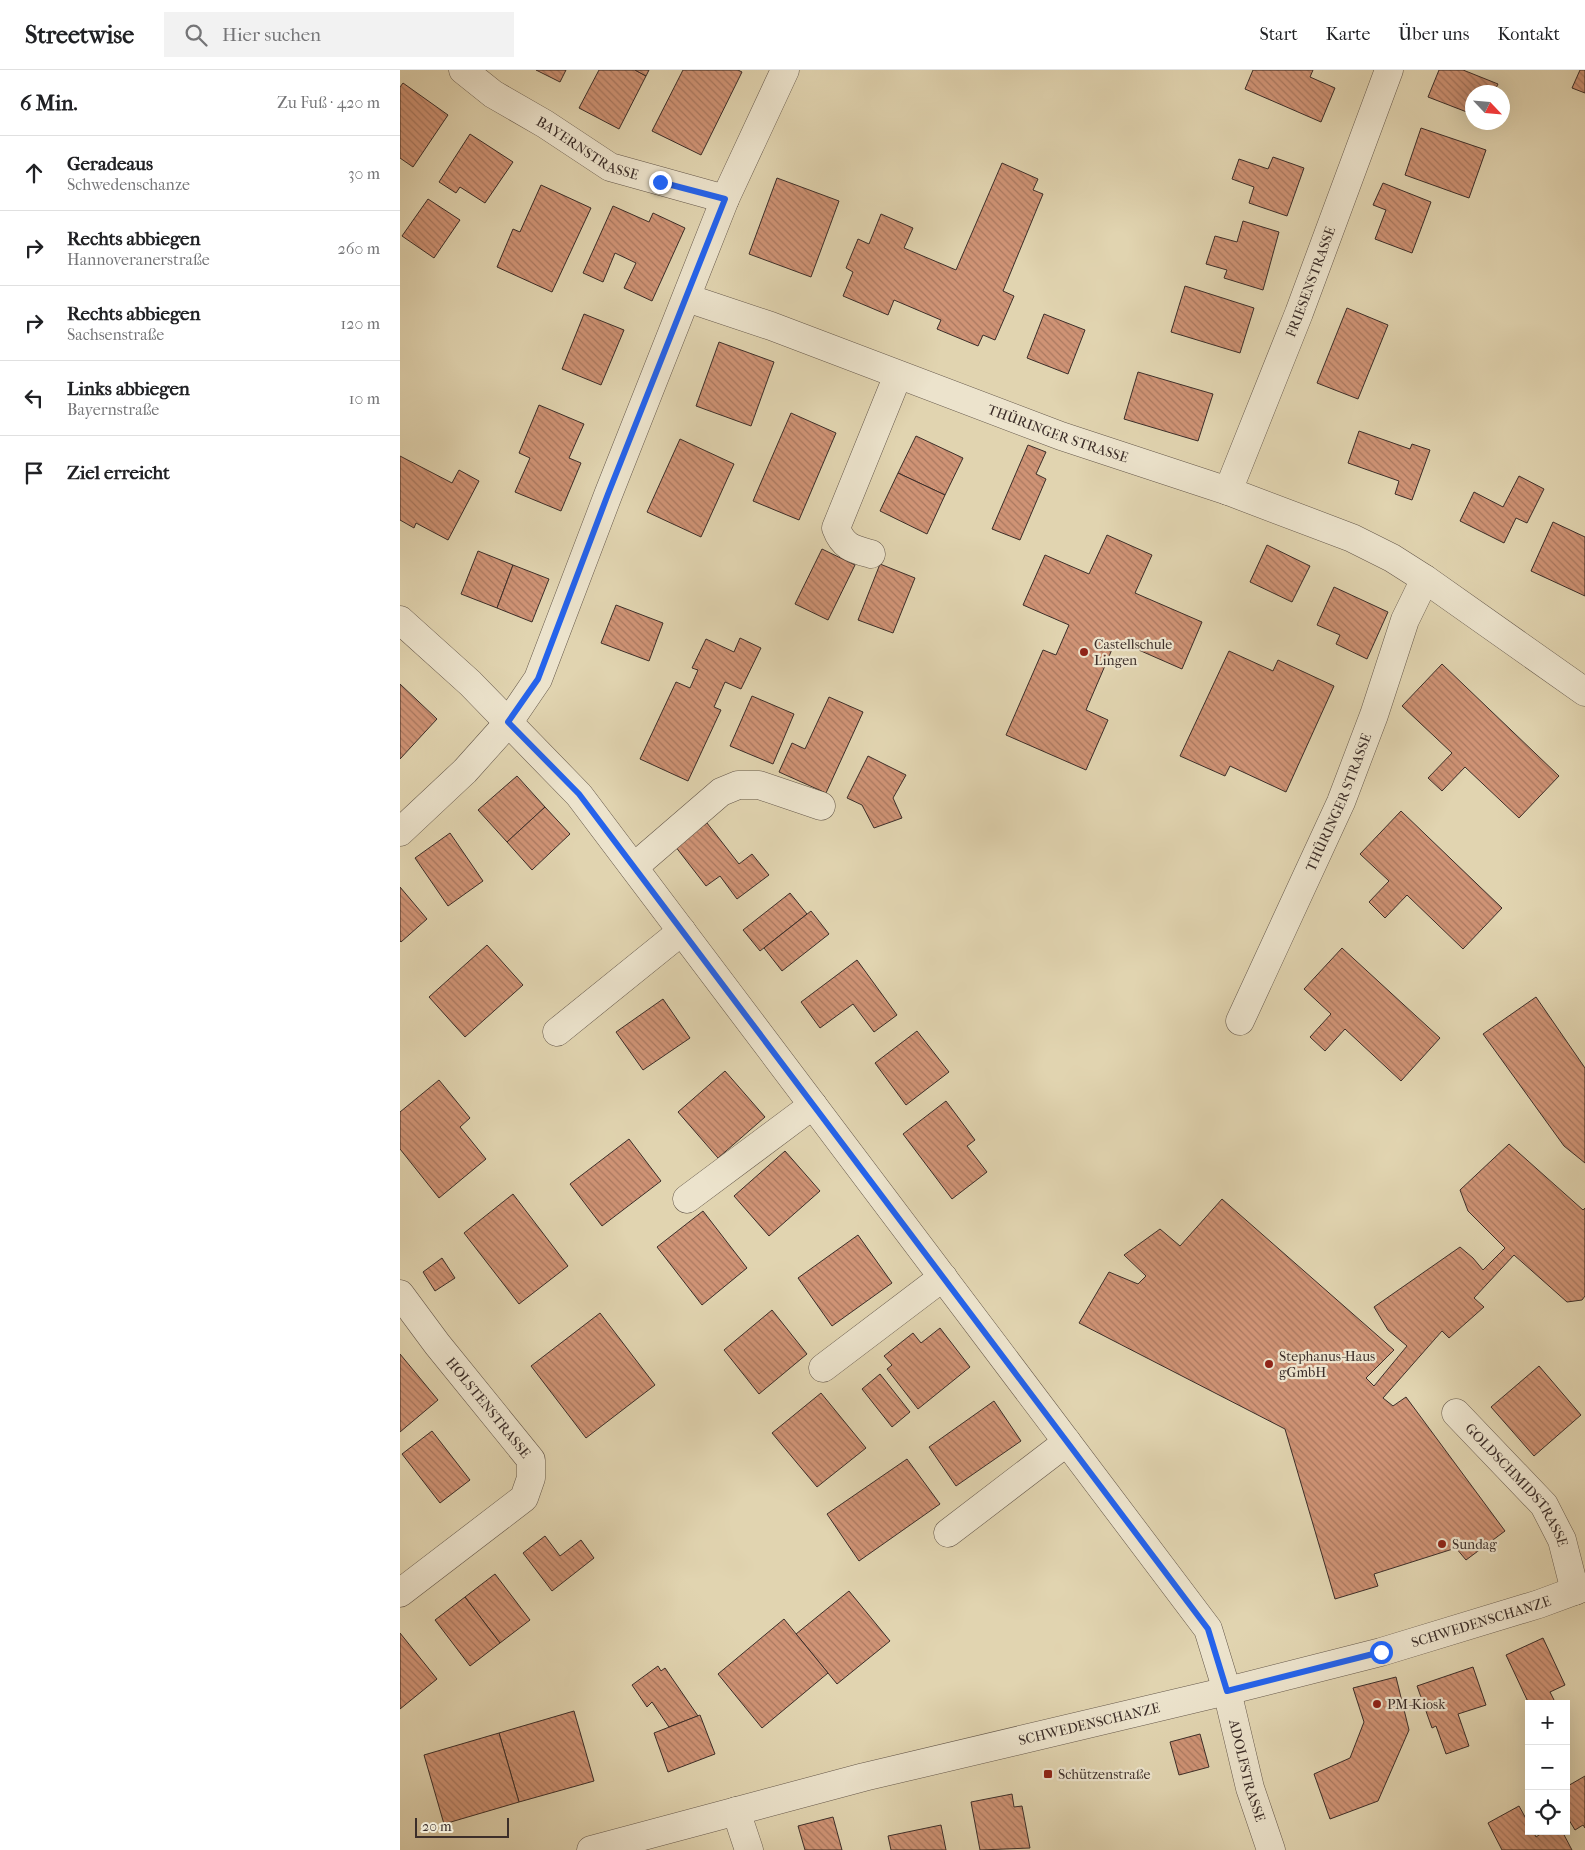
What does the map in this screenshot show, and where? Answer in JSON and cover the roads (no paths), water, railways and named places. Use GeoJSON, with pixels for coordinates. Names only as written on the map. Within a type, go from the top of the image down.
{"type":"FeatureCollection","features":[{"type":"Feature","properties":{"kind":"street","name":"BAYERNSTRASSE"},"geometry":{"type":"LineString","coordinates":[[463,70],[493,94],[545,124],[610,166],[725,199]]}},
{"type":"Feature","properties":{"kind":"street"},"geometry":{"type":"LineString","coordinates":[[400,832],[465,771],[508,722],[538,679],[608,494],[725,199],[785,70]]}},
{"type":"Feature","properties":{"kind":"street","name":"FRIESENSTRASSE"},"geometry":{"type":"LineString","coordinates":[[1228,491],[1299,313],[1389,70]]}},
{"type":"Feature","properties":{"kind":"street","name":"THÜRINGER STRASSE"},"geometry":{"type":"LineString","coordinates":[[687,298],[771,326],[1061,436],[1228,491],[1352,538],[1392,558],[1425,579],[1585,692]]}},
{"type":"Feature","properties":{"kind":"street"},"geometry":{"type":"LineString","coordinates":[[871,554],[853,549],[840,540],[836,528],[898,375]]}},
{"type":"Feature","properties":{"kind":"street","name":"THÜRINGER STRASSE"},"geometry":{"type":"LineString","coordinates":[[1240,1021],[1341,802],[1374,715],[1405,620],[1425,579]]}},
{"type":"Feature","properties":{"kind":"street","name":"ADOLFSTRASSE"},"geometry":{"type":"LineString","coordinates":[[400,620],[470,684],[579,794],[1208,1629],[1227,1691],[1250,1788],[1271,1850]]}},
{"type":"Feature","properties":{"kind":"street"},"geometry":{"type":"LineString","coordinates":[[634,868],[721,792],[738,785],[759,785],[821,806]]}},
{"type":"Feature","properties":{"kind":"street"},"geometry":{"type":"LineString","coordinates":[[557,1032],[682,931]]}},
{"type":"Feature","properties":{"kind":"street"},"geometry":{"type":"LineString","coordinates":[[687,1199],[814,1105]]}},
{"type":"Feature","properties":{"kind":"street"},"geometry":{"type":"LineString","coordinates":[[823,1368],[943,1277]]}},
{"type":"Feature","properties":{"kind":"street","name":"HOLSTENSTRASSE"},"geometry":{"type":"LineString","coordinates":[[400,1294],[437,1344],[531,1460],[531,1478],[524,1498],[400,1593]]}},
{"type":"Feature","properties":{"kind":"street","name":"GOLDSCHMIDSTRASSE"},"geometry":{"type":"LineString","coordinates":[[1456,1413],[1544,1505],[1562,1540],[1580,1589]]}},
{"type":"Feature","properties":{"kind":"street"},"geometry":{"type":"LineString","coordinates":[[948,1533],[1068,1442]]}},
{"type":"Feature","properties":{"kind":"street","name":"SCHWEDENSCHANZE"},"geometry":{"type":"LineString","coordinates":[[591,1850],[900,1768],[1227,1691],[1381,1652],[1580,1589]]}},
{"type":"Feature","properties":{"kind":"street"},"geometry":{"type":"LineString","coordinates":[[736,1811],[749,1850]]}},
{"type":"Feature","properties":{"kind":"place","name":"Castellschule Lingen"},"geometry":{"type":"Point","coordinates":[1084,652]}},
{"type":"Feature","properties":{"kind":"place","name":"Stephanus-Haus gGmbH"},"geometry":{"type":"Point","coordinates":[1269,1364]}},
{"type":"Feature","properties":{"kind":"place","name":"Sundag"},"geometry":{"type":"Point","coordinates":[1442,1544]}},
{"type":"Feature","properties":{"kind":"place","name":"PM-Kiosk"},"geometry":{"type":"Point","coordinates":[1377,1704]}},
{"type":"Feature","properties":{"kind":"place","name":"Schützenstraße"},"geometry":{"type":"Point","coordinates":[1048,1774]}}]}
